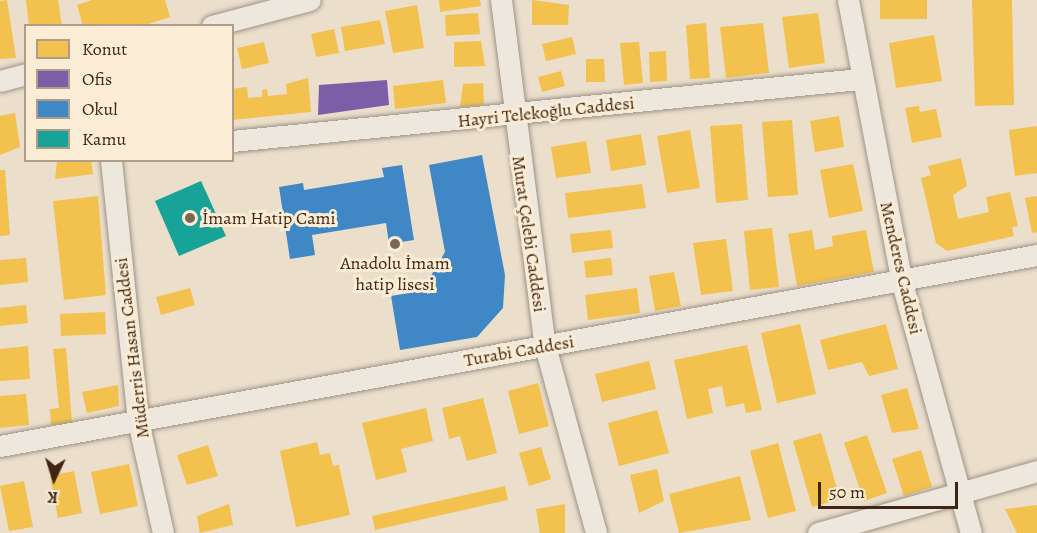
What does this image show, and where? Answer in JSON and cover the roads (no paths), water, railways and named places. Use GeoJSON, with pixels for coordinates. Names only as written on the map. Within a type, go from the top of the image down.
{"type":"FeatureCollection","features":[{"type":"Feature","properties":{"kind":"street"},"geometry":{"type":"LineString","coordinates":[[220,24],[310,0]]}},
{"type":"Feature","properties":{"kind":"street","name":"Murat Çelebi Caddesi"},"geometry":{"type":"LineString","coordinates":[[501,0],[513,116],[545,346],[596,533]]}},
{"type":"Feature","properties":{"kind":"street","name":"Menderes Caddesi"},"geometry":{"type":"LineString","coordinates":[[848,0],[860,79],[901,279],[971,533]]}},
{"type":"Feature","properties":{"kind":"street"},"geometry":{"type":"LineString","coordinates":[[0,81],[24,75]]}},
{"type":"Feature","properties":{"kind":"street","name":"Hayri Telekoğlu Caddesi"},"geometry":{"type":"LineString","coordinates":[[234,141],[513,116],[860,79]]}},
{"type":"Feature","properties":{"kind":"street","name":"Müderris Hasan Caddesi"},"geometry":{"type":"LineString","coordinates":[[111,162],[138,421],[164,533]]}},
{"type":"Feature","properties":{"kind":"street","name":"Turabi Caddesi"},"geometry":{"type":"LineString","coordinates":[[0,446],[1037,255]]}},
{"type":"Feature","properties":{"kind":"street"},"geometry":{"type":"LineString","coordinates":[[818,533],[1037,471]]}},
{"type":"Feature","properties":{"kind":"place","name":"İmam Hatip Cami"},"geometry":{"type":"Point","coordinates":[190,218]}},
{"type":"Feature","properties":{"kind":"place","name":"Anadolu İmam hatip lisesi"},"geometry":{"type":"Point","coordinates":[395,244]}}]}
